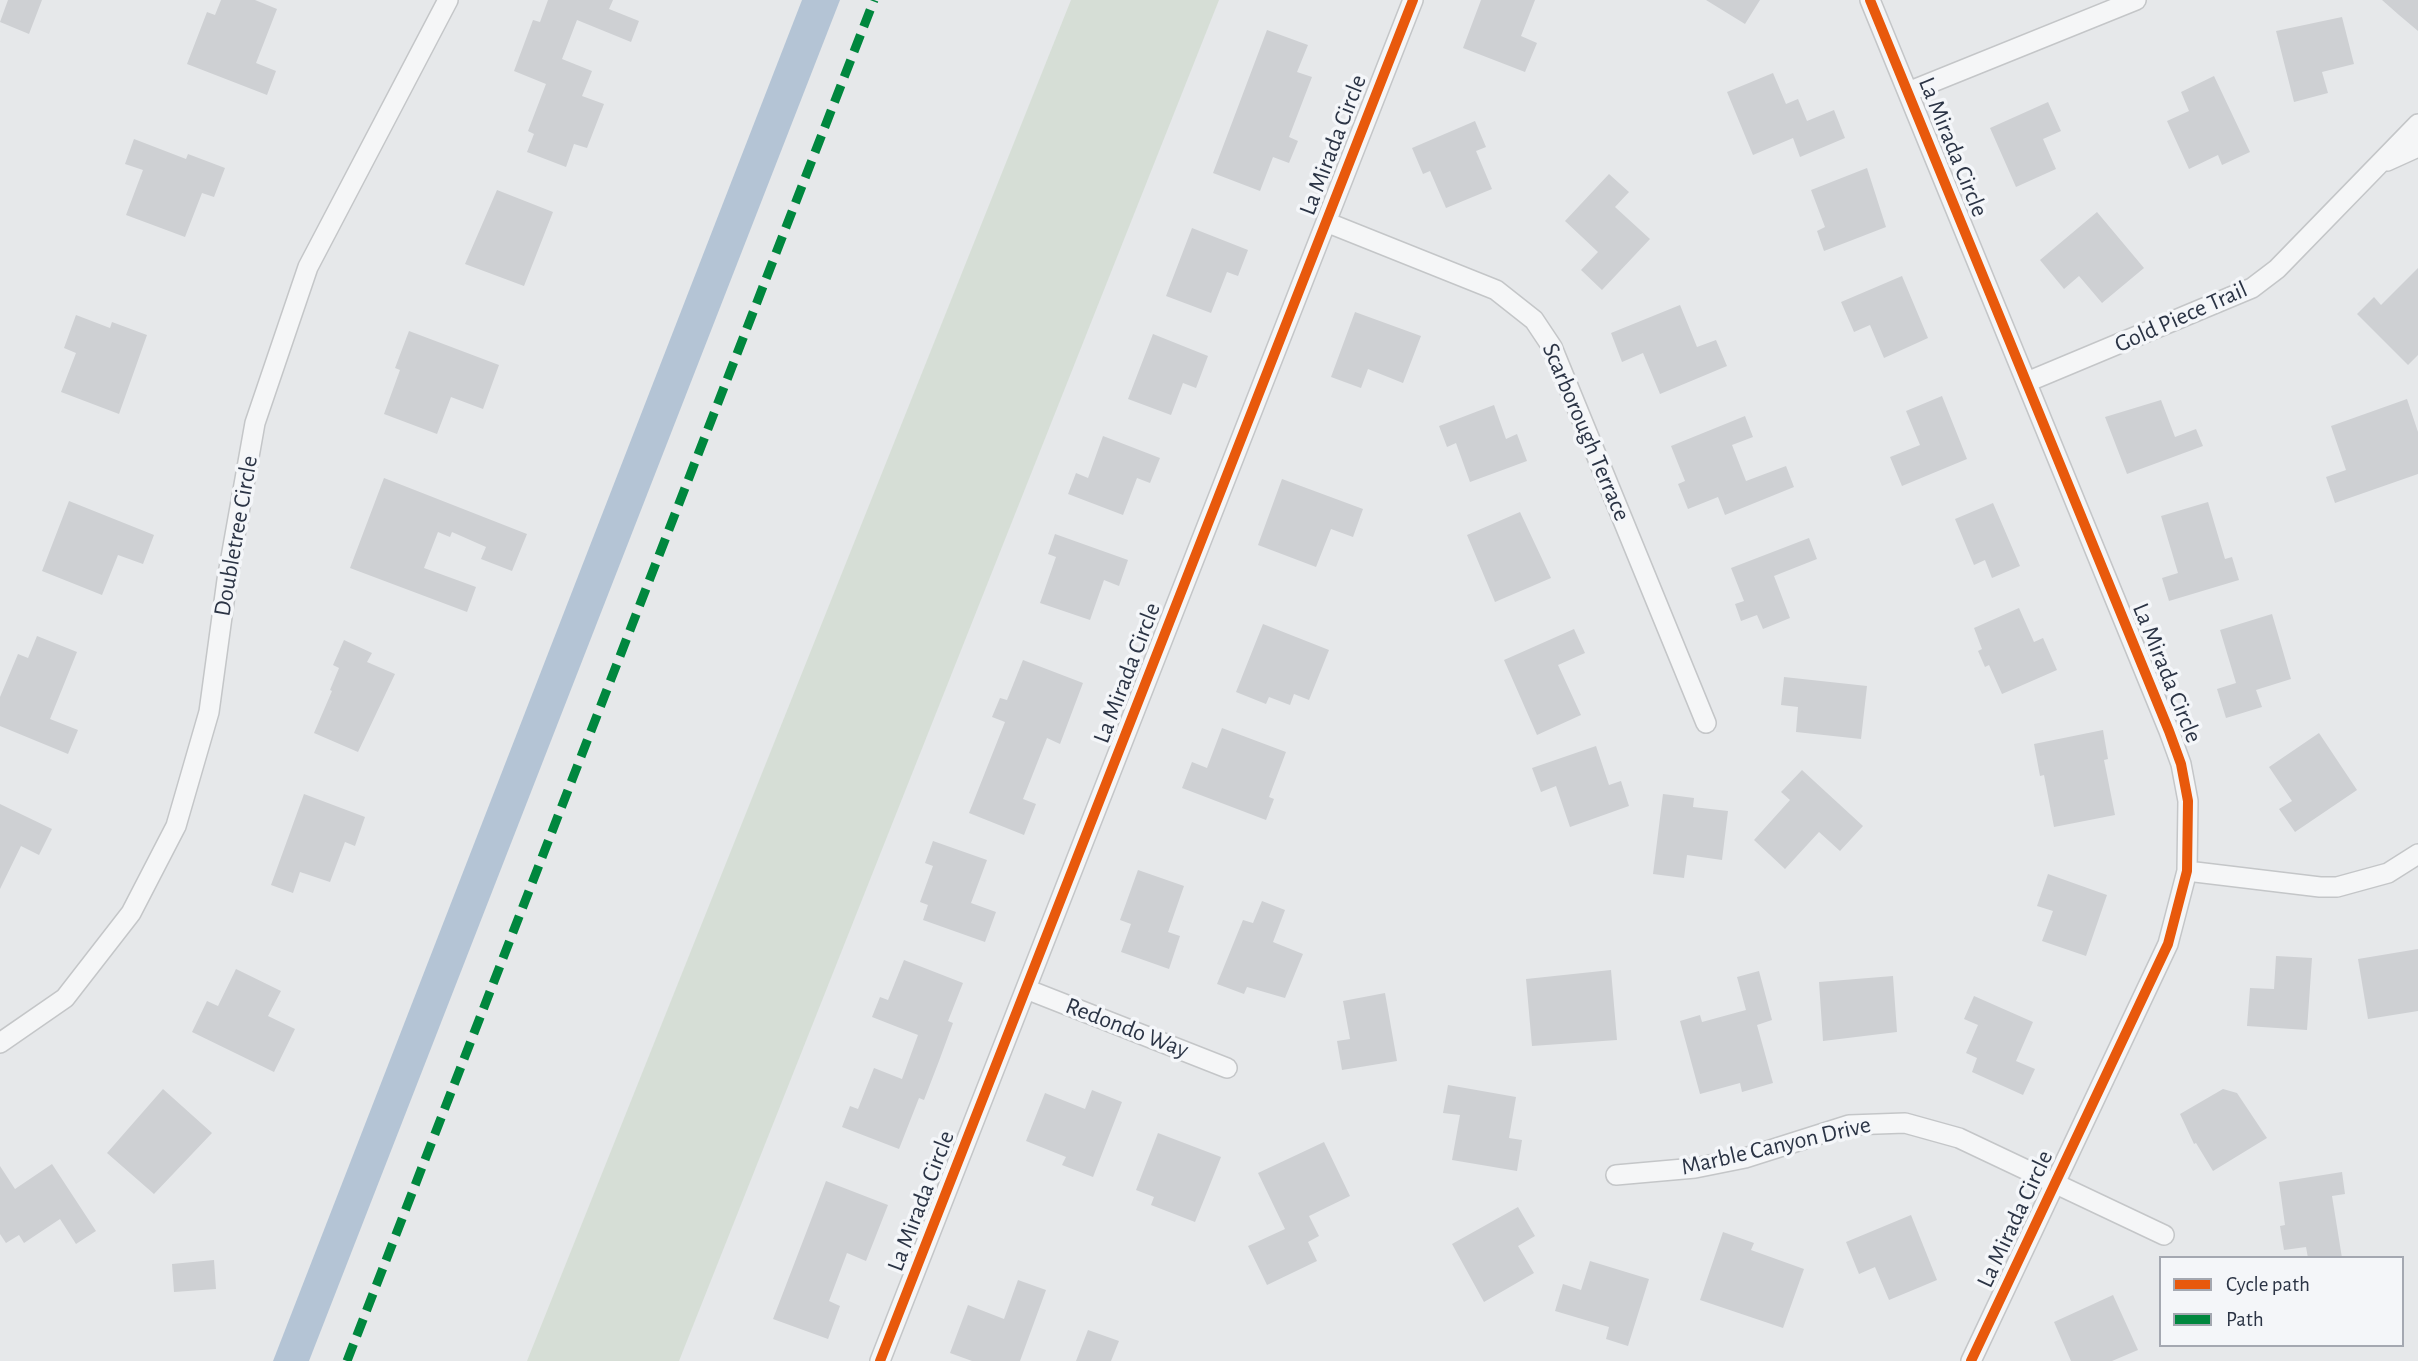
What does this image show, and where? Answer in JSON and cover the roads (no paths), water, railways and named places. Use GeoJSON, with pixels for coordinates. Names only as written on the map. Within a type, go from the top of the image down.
{"type":"FeatureCollection","features":[{"type":"Feature","properties":{"kind":"street","name":"Doubletree Circle"},"geometry":{"type":"LineString","coordinates":[[0,1043],[65,998],[131,913],[176,826],[209,712],[226,580],[255,423],[309,267],[448,0]]}},
{"type":"Feature","properties":{"kind":"street","name":"La Mirada Circle"},"geometry":{"type":"LineString","coordinates":[[880,1361],[1413,0]]}},
{"type":"Feature","properties":{"kind":"street","name":"La Mirada Circle"},"geometry":{"type":"LineString","coordinates":[[1870,0],[2180,764],[2188,801],[2188,871],[2168,944],[1971,1361]]}},
{"type":"Feature","properties":{"kind":"street"},"geometry":{"type":"LineString","coordinates":[[1908,92],[2136,0]]}},
{"type":"Feature","properties":{"kind":"street","name":"Gold Piece Trail"},"geometry":{"type":"LineString","coordinates":[[2027,382],[2252,288],[2277,269],[2418,124]]}},
{"type":"Feature","properties":{"kind":"street","name":"Gold Piece Trail"},"geometry":{"type":"LineString","coordinates":[[2376,166],[2418,147]]}},
{"type":"Feature","properties":{"kind":"street","name":"Scarborough Terrace"},"geometry":{"type":"LineString","coordinates":[[1326,222],[1489,287],[1510,299],[1534,320],[1552,347],[1706,723]]}},
{"type":"Feature","properties":{"kind":"street"},"geometry":{"type":"LineString","coordinates":[[2188,871],[2337,887],[2388,873],[2418,854]]}},
{"type":"Feature","properties":{"kind":"street","name":"Redondo Way"},"geometry":{"type":"LineString","coordinates":[[1026,989],[1227,1068]]}},
{"type":"Feature","properties":{"kind":"street","name":"Marble Canyon Drive"},"geometry":{"type":"LineString","coordinates":[[1616,1175],[1695,1168],[1745,1158],[1849,1125],[1886,1121],[1942,1131],[2164,1235]]}},
{"type":"Feature","properties":{"kind":"water"},"geometry":{"type":"Polygon","coordinates":[[[802,0],[840,0],[309,1361],[273,1361],[802,0]]]}}]}
